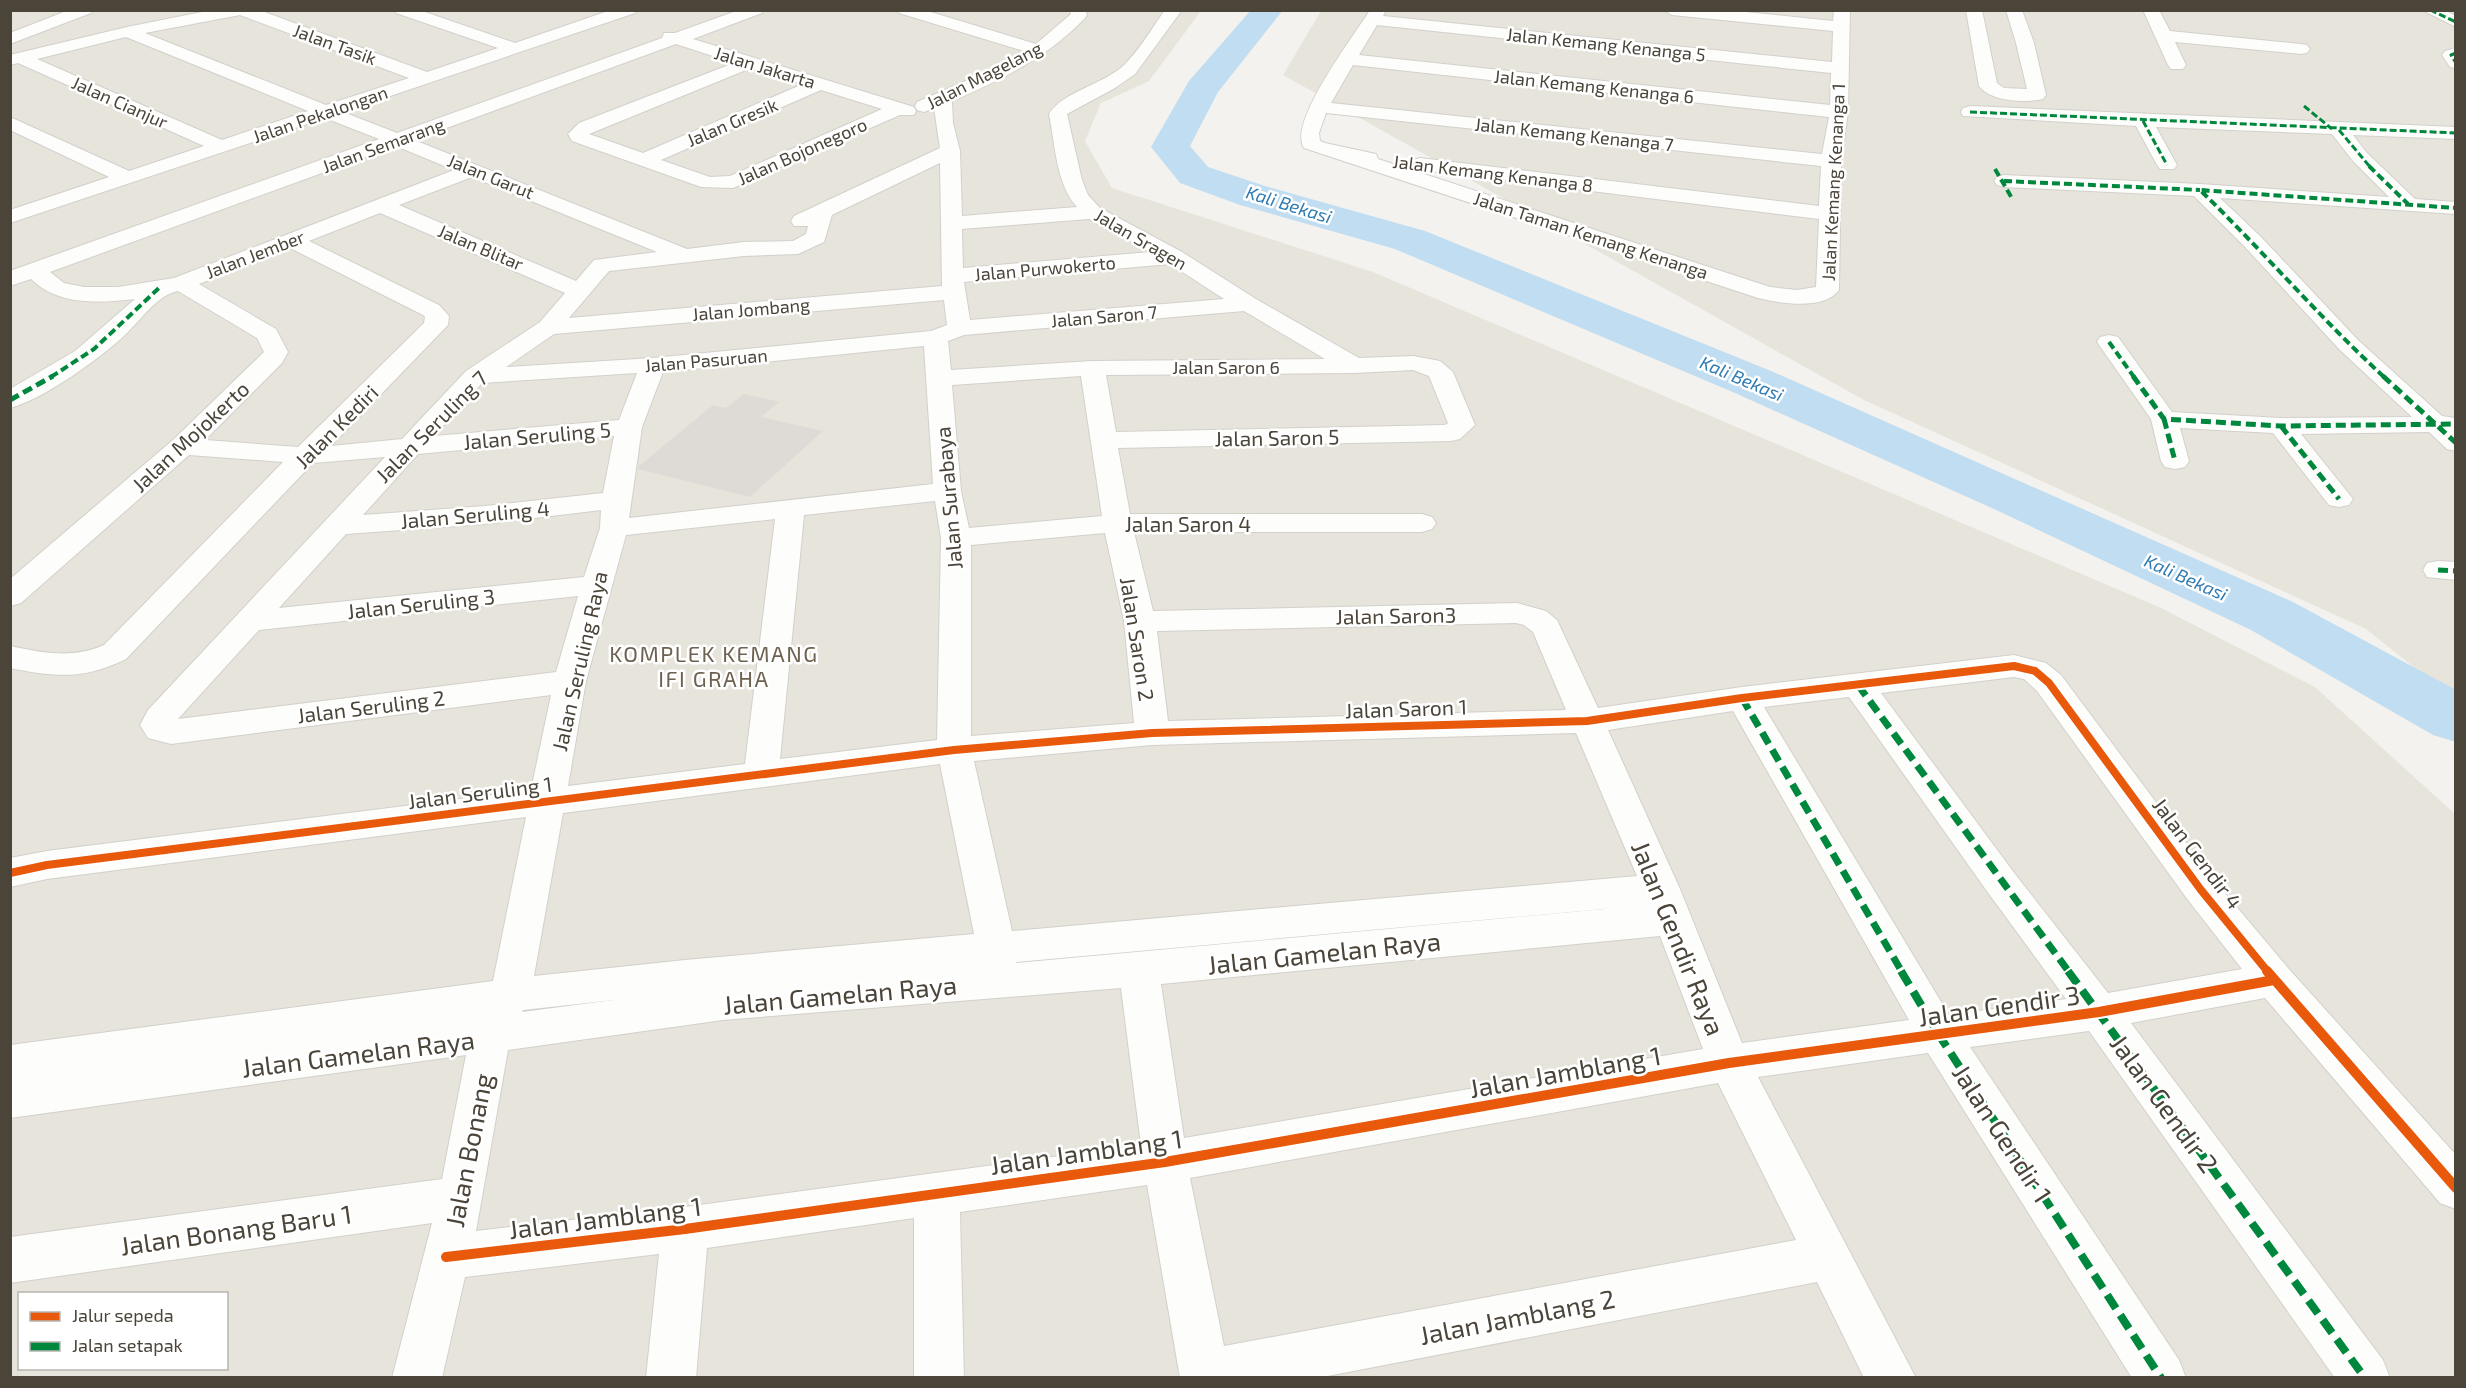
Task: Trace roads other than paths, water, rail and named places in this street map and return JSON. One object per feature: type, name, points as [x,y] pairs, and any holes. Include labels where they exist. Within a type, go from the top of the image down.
[{"type":"street","points":[[10,39],[85,10]]},
{"type":"street","points":[[14,58],[127,32],[241,10]]},
{"type":"street","name":"Jalan Tasik","points":[[241,10],[427,78]]},
{"type":"street","points":[[402,10],[517,49]]},
{"type":"street","points":[[585,10],[609,18]]},
{"type":"street","name":"Jalan Semarang","points":[[10,279],[756,10]]},
{"type":"street","points":[[905,10],[1039,50]]},
{"type":"street","name":"Jalan Magelang","points":[[904,111],[944,111],[1039,50],[1070,27],[1079,15],[1077,10]]},
{"type":"street","name":"Jalan Sragen","points":[[1174,10],[1168,21],[1129,70],[1109,84],[1061,109],[1058,114],[1072,180],[1079,197],[1093,212],[1355,366]]},
{"type":"street","points":[[1672,10],[1842,19]]},
{"type":"street","points":[[1974,10],[1989,86],[2000,93],[2031,96],[2038,92],[2014,10]]},
{"type":"street","points":[[2151,10],[2177,65]]},
{"type":"street","points":[[2430,10],[2456,22]]},
{"type":"street","points":[[32,15],[63,19]]},
{"type":"street","name":"Jalan Kemang Kenanga 8","points":[[1376,15],[1317,107],[1307,139],[1311,144],[1347,155],[1830,214]]},
{"type":"street","name":"Jalan Kemang Kenanga 5","points":[[1376,15],[1838,68]]},
{"type":"street","name":"Jalan Pekalongan","points":[[13,214],[223,147],[609,18],[635,21]]},
{"type":"street","name":"Jalan Kemang Kenanga 1","points":[[1766,293],[1805,297],[1815,296],[1827,290],[1831,161],[1839,112],[1838,68],[1842,19]]},
{"type":"street","name":"Jalan Jakarta","points":[[635,21],[677,40],[904,111]]},
{"type":"street","name":"Jalan Garut","points":[[127,32],[474,169],[686,256]]},
{"type":"street","points":[[2164,36],[2301,49]]},
{"type":"street","points":[[2456,53],[2451,55],[2456,63]]},
{"type":"street","name":"Jalan Cianjur","points":[[14,58],[223,147]]},
{"type":"street","name":"Jalan Kemang Kenanga 6","points":[[1349,59],[1839,112]]},
{"type":"street","name":"Jalan Bojonegoro","points":[[751,62],[586,127],[578,134],[579,137],[708,183],[733,182],[904,111]]},
{"type":"street","name":"Jalan Gresik","points":[[644,160],[819,84]]},
{"type":"street","points":[[2304,106],[2336,129],[2360,157],[2408,204]]},
{"type":"street","name":"Jalan Kemang Kenanga 7","points":[[1317,107],[1831,161]]},
{"type":"street","name":"Jalan Surabaya","points":[[944,111],[950,151],[953,284],[948,333],[938,378],[947,491],[956,538],[954,750],[996,965]]},
{"type":"street","points":[[1970,111],[2143,121],[2456,133]]},
{"type":"street","points":[[2143,121],[2167,165]]},
{"type":"street","points":[[10,123],[128,178]]},
{"type":"street","points":[[540,272],[744,249],[798,247],[809,243],[816,237],[820,222],[950,151]]},
{"type":"street","name":"Jalan Taman Kemang Kenanga","points":[[1347,155],[1766,293]]},
{"type":"street","name":"Jalan Jember","points":[[34,270],[55,288],[71,292],[103,294],[170,286],[474,169]]},
{"type":"street","points":[[1519,211],[1539,177]]},
{"type":"street","points":[[2004,183],[2200,190],[2456,208]]},
{"type":"street","points":[[2200,190],[2253,242],[2349,345],[2445,424],[2456,443]]},
{"type":"street","name":"Jalan Blitar","points":[[380,205],[581,291]]},
{"type":"street","points":[[953,223],[1093,212]]},
{"type":"street","name":"Jalan Kediri","points":[[10,657],[74,667],[97,662],[115,652],[436,325],[437,316],[431,310],[291,240]]},
{"type":"street","name":"Jalan Purwokerto","points":[[953,284],[1174,258]]},
{"type":"street","name":"Jalan Seruling 7","points":[[171,732],[160,730],[157,726],[160,718],[334,526],[475,376],[548,327],[602,265]]},
{"type":"street","name":"Jalan Jombang","points":[[548,327],[953,284]]},
{"type":"street","points":[[10,400],[93,350],[170,286]]},
{"type":"street","name":"Jalan Mojokerto","points":[[10,596],[183,446],[269,363],[276,352],[267,334],[170,286]]},
{"type":"street","name":"Jalan Saron 7","points":[[948,333],[1248,304]]},
{"type":"street","name":"Jalan Pasuruan","points":[[475,376],[653,365],[948,333]]},
{"type":"street","points":[[2109,342],[2164,419],[2175,461]]},
{"type":"street","name":"Jalan Saron 6","points":[[938,378],[1092,368],[1355,366],[1413,363],[1431,366],[1440,372],[1462,425],[1451,433]]},
{"type":"street","name":"Jalan Seruling Raya","points":[[510,996],[570,681],[615,514],[629,427],[653,365]]},
{"type":"street","name":"Jalan Saron 2","points":[[1092,368],[1117,523],[1140,621],[1152,733]]},
{"type":"street","points":[[2164,419],[2281,426],[2445,424]]},
{"type":"street","points":[[2281,426],[2339,499]]},
{"type":"street","name":"Jalan Seruling 5","points":[[183,446],[305,456],[629,427]]},
{"type":"street","name":"Jalan Saron 5","points":[[1104,440],[1451,433]]},
{"type":"street","name":"Jalan Seruling 4","points":[[334,526],[485,515],[790,509],[947,491]]},
{"type":"street","points":[[760,773],[790,509]]},
{"type":"street","name":"Jalan Saron 4","points":[[956,538],[1117,523],[1422,523]]},
{"type":"street","name":"Jalan Seruling 3","points":[[247,621],[596,585]]},
{"type":"street","name":"Jalan Saron3","points":[[1140,621],[1517,613],[1535,618],[1546,627],[1587,721]]},
{"type":"street","name":"Jalan Gendir 4","points":[[1857,685],[2014,666],[2035,671],[2049,683],[2202,890],[2274,980],[2456,1188]]},
{"type":"street","name":"Jalan Seruling 2","points":[[171,732],[570,681]]},
{"type":"street","name":"Jalan Saron 1","points":[[954,750],[1152,733],[1587,721],[1742,698],[1857,685]]},
{"type":"street","name":"Jalan Gendir 2","points":[[1857,685],[2001,884],[2099,1012],[2364,1377]]},
{"type":"street","name":"Jalan Gendir 1","points":[[1742,698],[1939,1035],[2161,1377]]},
{"type":"street","name":"Jalan Gendir Raya","points":[[1587,721],[1667,904],[1729,1063],[1892,1377]]},
{"type":"street","name":"Jalan Seruling 1","points":[[10,873],[46,865],[954,750]]},
{"type":"street","name":"Jalan Gamelan Raya","points":[[10,1063],[510,996],[685,976],[1112,961],[1667,904]]},
{"type":"street","points":[[1112,961],[1165,1162],[1205,1376]]},
{"type":"street","name":"Jalan Gamelan Raya","points":[[10,1099],[490,1036],[996,965]]},
{"type":"street","name":"Jalan Gendir 3","points":[[1729,1063],[2099,1012],[2274,980]]},
{"type":"street","name":"Jalan Bonang","points":[[417,1377],[460,1198],[490,1036],[510,996]]},
{"type":"street","name":"Jalan Jamblang 1","points":[[446,1257],[685,1229],[1165,1162],[1729,1063]]},
{"type":"street","points":[[937,1195],[939,1377]]},
{"type":"street","name":"Jalan Bonang Baru 1","points":[[10,1260],[460,1198]]},
{"type":"street","points":[[671,1377],[685,1229]]},
{"type":"street","name":"Jalan Jamblang 2","points":[[1205,1376],[1828,1257]]},
{"type":"waterway","name":"Kali Bekasi","points":[[1268,10],[1202,89],[1170,147],[1194,175],[1254,196],[1410,240],[1753,382],[2013,497],[2272,616],[2456,719]]},
{"type":"district","name":"KOMPLEK KEMANG IFI GRAHA","points":[[714,666]]}]
